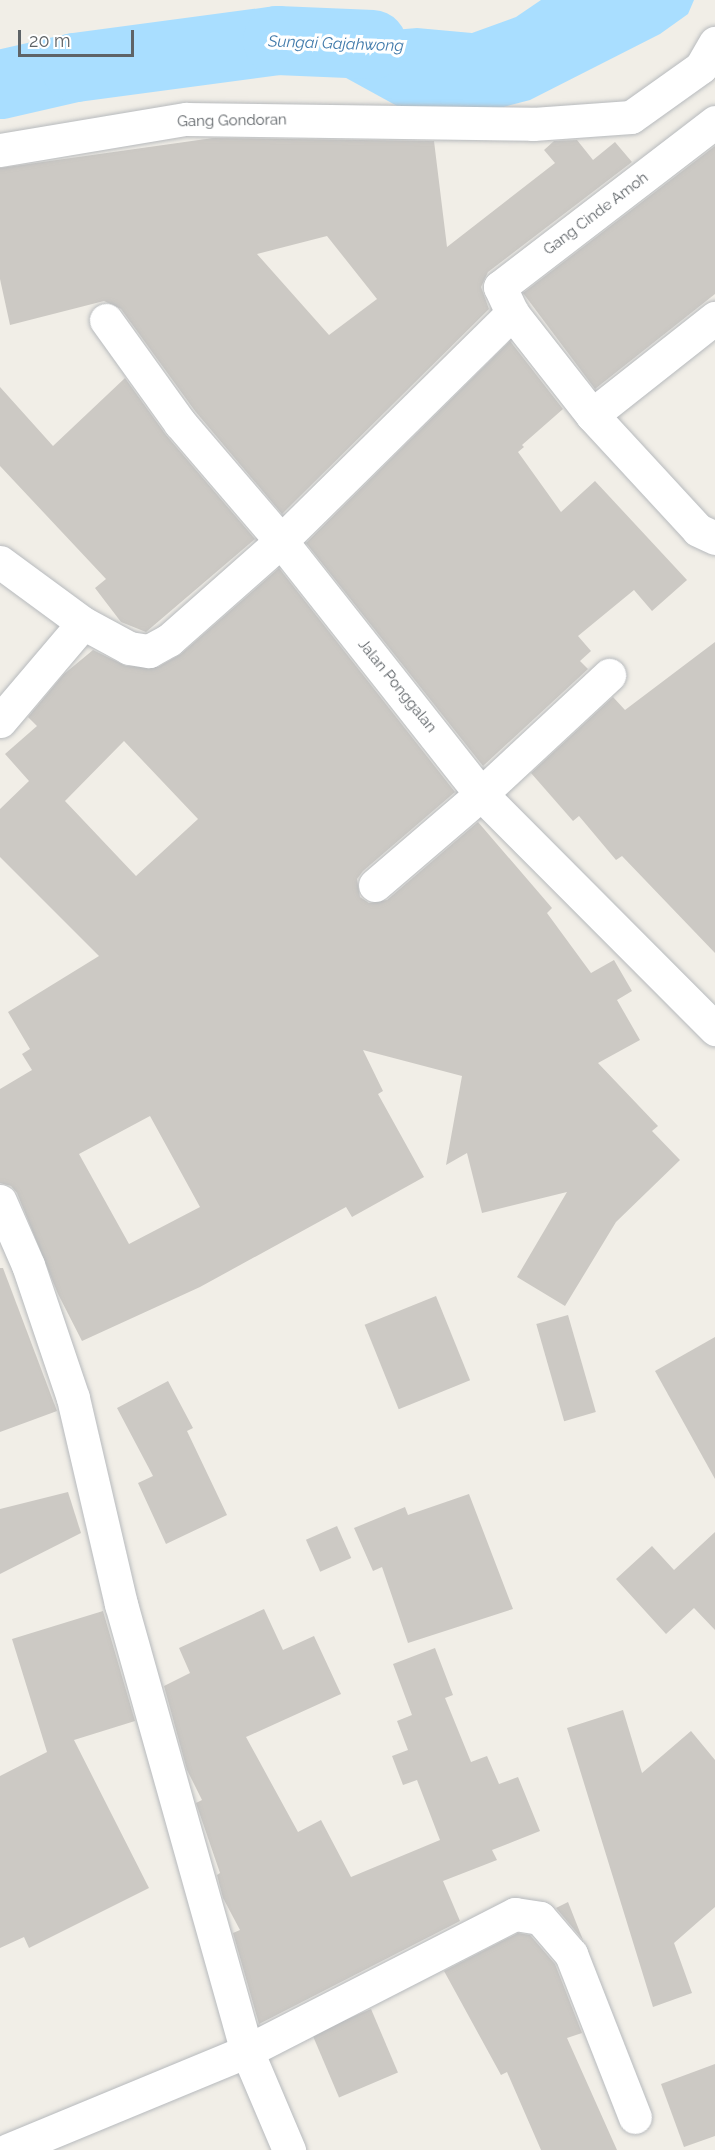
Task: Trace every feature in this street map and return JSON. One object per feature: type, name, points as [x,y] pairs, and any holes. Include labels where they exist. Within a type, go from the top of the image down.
[{"type":"street","name":"Gang Gondoran","points":[[0,150],[186,120],[533,124],[631,117],[701,67],[715,42]]},
{"type":"street","name":"Gang Cinde Amoh","points":[[512,313],[500,287],[715,122]]},
{"type":"street","points":[[0,562],[83,623],[129,648],[149,651],[169,640],[281,542],[512,313],[592,415],[698,530],[715,538]]},
{"type":"street","points":[[592,415],[715,318]]},
{"type":"street","name":"Jalan Ponggalan","points":[[106,320],[180,423],[281,542],[481,794],[715,1029]]},
{"type":"street","points":[[0,721],[83,623]]},
{"type":"street","points":[[375,885],[481,794],[609,675]]},
{"type":"street","points":[[0,1201],[28,1265],[73,1398],[121,1604],[247,2051],[289,2150]]},
{"type":"street","points":[[8,2150],[247,2051],[503,1918],[530,1914],[551,1928],[571,1954],[635,2117]]},
{"type":"water","points":[[541,0],[694,0],[688,14],[660,34],[530,100],[462,118],[408,112],[277,40],[417,28],[472,33],[516,17]]},
{"type":"building","points":[[213,138],[434,141],[447,247],[555,163],[544,150],[554,141],[577,140],[593,160],[615,142],[632,162],[488,272],[481,287],[489,309],[282,514],[195,411],[121,309],[104,301],[10,325],[0,279],[0,168]],"holes":[[[327,236],[377,299],[329,335],[257,254]]]},
{"type":"building","points":[[715,146],[715,294],[595,389],[523,293]]},
{"type":"building","points":[[510,341],[563,409],[522,445],[524,447],[518,452],[561,512],[595,481],[687,580],[652,611],[634,590],[578,636],[591,651],[580,661],[588,669],[483,766],[306,543]]},
{"type":"building","points":[[125,378],[166,435],[255,539],[146,632],[121,622],[95,588],[106,579],[0,466],[0,387],[53,446]]},
{"type":"building","points":[[279,568],[455,792],[363,871],[357,879],[360,897],[369,903],[387,900],[478,822],[552,908],[547,913],[591,973],[614,960],[632,991],[617,1000],[640,1040],[598,1063],[658,1126],[652,1131],[680,1160],[616,1222],[565,1306],[517,1277],[567,1192],[482,1213],[467,1153],[446,1165],[462,1076],[363,1050],[383,1091],[378,1094],[424,1177],[352,1217],[346,1207],[200,1287],[82,1341],[58,1294],[17,1193],[11,1186],[0,1183],[0,1089],[32,1070],[22,1054],[30,1049],[8,1012],[99,956],[0,857],[0,809],[29,781],[5,754],[37,726],[28,717],[64,674],[93,650],[126,666],[158,667],[181,654]],"holes":[[[124,741],[198,819],[136,876],[65,801]],[[150,1116],[200,1207],[129,1244],[79,1154]]]},
{"type":"building","points":[[715,642],[715,953],[622,856],[616,860],[579,816],[573,821],[531,773],[613,697],[625,710]]},
{"type":"building","points":[[0,1268],[3,1268],[57,1411],[0,1432]]},
{"type":"building","points":[[436,1296],[470,1380],[399,1409],[365,1325]]},
{"type":"building","points":[[568,1315],[596,1412],[564,1421],[536,1324]]},
{"type":"building","points":[[715,1337],[715,1479],[655,1371]]},
{"type":"building","points":[[168,1381],[193,1428],[187,1431],[227,1515],[166,1544],[138,1483],[153,1476],[117,1408]]},
{"type":"building","points":[[68,1492],[81,1533],[0,1574],[0,1509]]},
{"type":"building","points":[[469,1494],[513,1609],[408,1643],[382,1567],[373,1571],[354,1528],[405,1507],[408,1515]]},
{"type":"building","points":[[337,1526],[351,1558],[320,1572],[306,1540]]},
{"type":"building","points":[[715,1532],[715,1630],[694,1608],[666,1634],[616,1579],[652,1546],[674,1570]]},
{"type":"building","points":[[264,1609],[283,1650],[314,1636],[341,1694],[246,1737],[298,1832],[321,1820],[351,1877],[440,1840],[417,1780],[403,1785],[392,1756],[408,1750],[397,1721],[412,1715],[393,1664],[435,1648],[453,1695],[445,1698],[471,1762],[487,1756],[499,1784],[518,1777],[540,1831],[492,1850],[497,1860],[443,1881],[460,1921],[259,2024],[233,1933],[240,1930],[223,1898],[217,1875],[220,1873],[196,1803],[202,1800],[187,1770],[164,1686],[190,1673],[179,1648]]},
{"type":"building","points":[[103,1611],[135,1721],[74,1740],[149,1888],[29,1948],[24,1937],[0,1948],[0,1776],[47,1752],[12,1639]]},
{"type":"building","points":[[623,1710],[642,1773],[691,1731],[715,1760],[715,1907],[674,1943],[692,1993],[653,2007],[567,1728]]},
{"type":"building","points":[[568,1902],[583,1940],[556,1908]]},
{"type":"building","points":[[518,1933],[530,1935],[555,1964],[582,2033],[567,2038],[617,2150],[541,2150],[507,2072],[501,2075],[444,1971]]},
{"type":"building","points":[[371,2009],[398,2073],[339,2098],[312,2034]]},
{"type":"building","points":[[715,2064],[715,2136],[684,2147],[661,2084]]},
{"type":"waterway","name":"Sungai Gajahwong","points":[[0,84],[75,67],[277,40],[372,44]]}]
